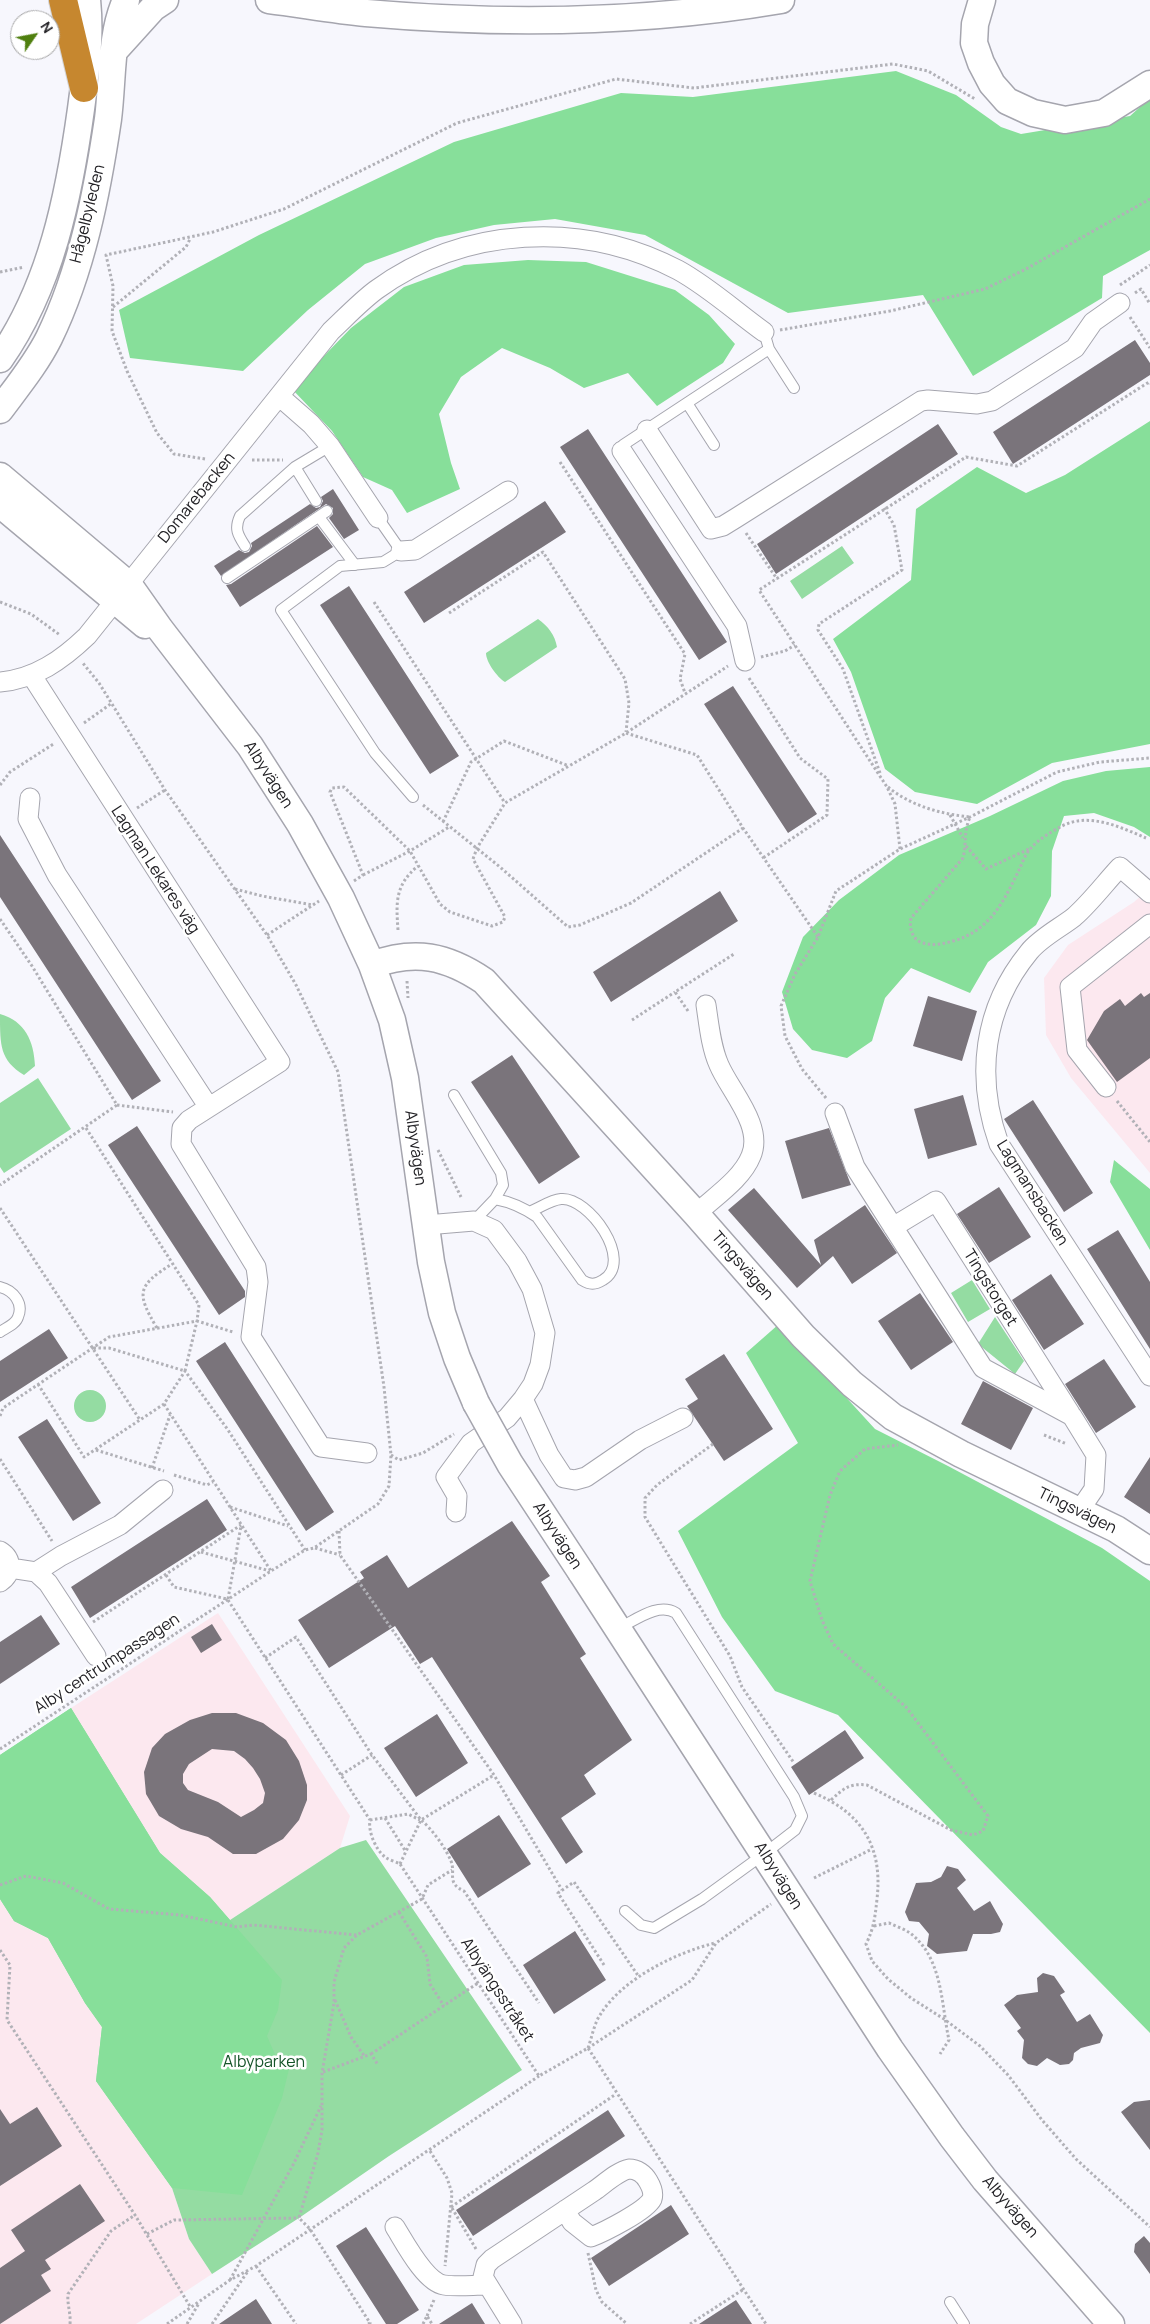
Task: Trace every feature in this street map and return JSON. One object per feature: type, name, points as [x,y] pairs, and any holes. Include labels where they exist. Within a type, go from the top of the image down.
[{"type":"highway","points":[[63,0],[84,88]]},
{"type":"street","name":"Hågelbyleden","points":[[0,359],[23,322],[51,252],[66,198],[84,88],[90,32],[87,0]]},
{"type":"street","name":"Hågelbyleden","points":[[0,410],[27,374],[48,339],[63,305],[99,180],[117,29],[126,0]]},
{"type":"street","points":[[115,50],[153,8],[165,0]]},
{"type":"street","points":[[269,0],[365,13],[471,20],[569,20],[733,8],[781,0]]},
{"type":"street","points":[[982,0],[975,24],[974,43],[992,84],[1007,101],[1033,113],[1065,120],[1104,114],[1150,84]]},
{"type":"street","name":"Domarebacken","points":[[123,593],[331,331],[376,290],[418,265],[454,250],[492,241],[547,237],[577,238],[615,246],[678,270],[702,285],[767,341]]},
{"type":"street","points":[[646,430],[712,529],[723,526],[921,401],[977,404],[992,401],[1075,348],[1093,322],[1120,303]]},
{"type":"street","points":[[279,396],[311,424],[330,446],[378,518]]},
{"type":"street","points":[[622,451],[737,626],[745,661]]},
{"type":"street","name":"Albyvägen","points":[[0,476],[160,629],[250,746],[300,824],[341,898],[372,965],[392,1020],[405,1078],[426,1226],[442,1313],[457,1358],[476,1403],[510,1464],[890,2049],[984,2180],[1111,2324]]},
{"type":"street","points":[[401,551],[416,550],[508,491]]},
{"type":"street","name":"Albyvägen","points":[[0,504],[123,593]]},
{"type":"street","points":[[0,682],[18,681],[32,676],[75,648],[123,593]]},
{"type":"street","name":"Lagman Lekares väg","points":[[32,676],[121,818],[280,1062],[208,1106]]},
{"type":"street","points":[[30,798],[28,819],[57,875],[208,1106],[189,1120],[182,1128],[181,1144],[256,1267],[258,1282],[251,1338],[321,1447],[367,1453]]},
{"type":"street","name":"Lagmansbacken","points":[[1150,893],[1120,867],[1075,915],[1030,950],[1007,984],[990,1030],[984,1069],[990,1119],[999,1144],[1150,1376]]},
{"type":"street","points":[[1106,1087],[1077,1050],[1070,987],[1150,924]]},
{"type":"street","name":"Tingsvägen","points":[[372,965],[391,958],[440,958],[465,968],[484,981],[816,1349],[852,1384],[893,1417],[961,1454],[1116,1529],[1150,1552]]},
{"type":"street","points":[[696,1214],[742,1171],[752,1155],[753,1141],[749,1119],[719,1064],[706,1006]]},
{"type":"street","points":[[835,1113],[855,1167],[983,1368],[1072,1416]]},
{"type":"street","name":"Tingstorget","points":[[893,1227],[936,1201],[1096,1455],[1094,1488],[1080,1511]]},
{"type":"street","points":[[426,1226],[474,1221],[494,1230],[517,1261],[532,1289],[539,1306],[544,1334],[540,1365],[533,1384],[523,1399],[508,1418],[471,1443],[446,1477],[457,1496],[456,1512]]},
{"type":"street","points":[[523,1399],[549,1455],[564,1478],[575,1480],[586,1478],[640,1440],[683,1418]]},
{"type":"street","points":[[0,1551],[7,1558],[5,1575],[36,1572],[61,1556],[120,1525],[163,1490]]},
{"type":"street","points":[[36,1572],[48,1583],[96,1656]]},
{"type":"street","points":[[512,2324],[483,2277],[486,2265],[565,2210]]},
{"type":"street","points":[[395,2227],[422,2269],[436,2282],[444,2285],[490,2289]]},
{"type":"lane","points":[[622,451],[623,445],[687,403],[767,341],[794,388]]},
{"type":"lane","points":[[687,403],[714,445]]},
{"type":"lane","points":[[245,546],[236,531],[236,525],[240,516],[295,467],[330,446]]},
{"type":"lane","points":[[295,467],[316,501]]},
{"type":"lane","points":[[227,578],[323,514],[355,565]]},
{"type":"lane","points":[[378,518],[401,551],[383,562],[340,566],[281,610],[375,753],[413,797]]},
{"type":"lane","points":[[454,1095],[501,1173],[504,1185],[495,1199],[474,1221]]},
{"type":"lane","points":[[495,1199],[521,1206],[537,1217],[582,1280],[590,1284],[598,1283],[612,1272],[615,1262],[611,1243],[591,1214],[579,1204],[563,1198],[530,1212]]},
{"type":"lane","points":[[0,1287],[10,1290],[16,1297],[19,1307],[18,1317],[14,1324],[0,1332]]},
{"type":"lane","points":[[618,1628],[658,1609],[668,1608],[676,1613],[794,1797],[802,1816],[795,1830],[764,1854],[702,1899],[654,1928],[641,1926],[625,1910]]},
{"type":"lane","points":[[950,2302],[964,2324]]},
{"type":"path","points":[[306,460],[202,459],[174,454],[157,433],[127,371],[112,331],[113,286],[106,255],[190,238],[284,208],[457,123],[616,79],[694,88],[893,64],[928,71],[980,103]]},
{"type":"path","points":[[767,341],[984,289],[1026,269],[1150,199]]},
{"type":"path","points":[[113,307],[186,247],[190,238]]},
{"type":"path","points":[[0,272],[27,267]]},
{"type":"path","points":[[900,849],[895,804],[887,787],[759,590],[966,457],[1017,466],[1149,382],[1150,384]]},
{"type":"path","points":[[560,462],[685,654],[680,679],[685,693]]},
{"type":"path","points":[[882,778],[843,669],[818,630],[819,624],[902,570],[894,524],[884,508]]},
{"type":"path","points":[[736,518],[777,579]]},
{"type":"path","points":[[449,614],[543,552],[625,679],[629,703],[626,733]]},
{"type":"path","points":[[0,602],[31,614],[61,636]]},
{"type":"path","points":[[374,602],[505,803]]},
{"type":"path","points":[[363,875],[330,792],[335,787],[344,787],[410,851],[440,904],[450,912],[492,926],[502,922],[505,917],[473,859],[477,848],[505,803],[626,733],[723,667],[785,651],[795,645]]},
{"type":"path","points":[[745,661],[750,680],[800,758],[828,779],[827,815],[763,858]]},
{"type":"path","points":[[81,662],[99,683],[166,790],[267,936],[296,985],[338,1072],[384,1388],[391,1455],[389,1486],[378,1504],[314,1548]]},
{"type":"path","points":[[83,724],[112,703]]},
{"type":"path","points":[[626,733],[697,755],[743,828],[818,937]]},
{"type":"path","points":[[443,822],[472,762],[504,741],[570,766]]},
{"type":"path","points":[[0,785],[10,772],[58,742]]},
{"type":"path","points":[[835,1113],[823,1093],[802,1069],[785,1036],[781,1006],[795,974],[818,937],[836,891],[900,849],[970,817],[1057,772],[1100,762],[1150,758]]},
{"type":"path","points":[[887,787],[903,799],[949,815],[970,817]]},
{"type":"path","points":[[121,818],[166,790]]},
{"type":"path","points":[[413,797],[477,848],[568,927],[580,925],[631,904],[743,828]]},
{"type":"path","points":[[949,815],[964,839],[966,846],[986,870],[1030,849]]},
{"type":"path","points":[[964,839],[964,831],[970,817]]},
{"type":"path","points":[[966,846],[963,858],[911,918],[912,933],[918,941],[925,944],[944,943],[964,938],[984,927],[998,912],[1030,849],[1041,838],[1064,825],[1088,821],[1105,822],[1146,838]]},
{"type":"path","points":[[348,884],[410,851],[449,827]]},
{"type":"path","points":[[398,930],[398,896],[405,877],[418,866]]},
{"type":"path","points":[[234,888],[262,896],[313,905]]},
{"type":"path","points":[[267,936],[322,899]]},
{"type":"path","points":[[0,919],[32,966],[117,1105]]},
{"type":"path","points":[[632,1020],[734,954]]},
{"type":"path","points":[[676,992],[689,1013],[706,1006]]},
{"type":"path","points":[[1106,1087],[1150,1142]]},
{"type":"path","points":[[0,1185],[117,1105],[172,1111],[189,1120]]},
{"type":"path","points":[[38,1384],[84,1457],[164,1404],[185,1371],[197,1321],[199,1305],[86,1128]]},
{"type":"path","points":[[0,1208],[140,1420]]},
{"type":"path","points":[[157,1328],[143,1306],[143,1292],[147,1283],[156,1274],[172,1264]]},
{"type":"path","points":[[0,1416],[3,1408],[109,1337],[197,1321],[251,1338]]},
{"type":"path","points":[[93,1348],[109,1348],[185,1371],[228,1430],[305,1550]]},
{"type":"path","points":[[164,1404],[271,1571]]},
{"type":"path","points":[[152,1468],[170,1415]]},
{"type":"path","points":[[713,1444],[657,1485],[646,1498],[645,1517],[730,1656],[742,1687],[794,1763]]},
{"type":"path","points":[[831,1800],[842,1790],[854,1784],[867,1785],[952,1830],[973,1835],[983,1831],[988,1816],[906,1707],[833,1644],[822,1620],[810,1581],[830,1495],[840,1470],[865,1449],[902,1444]]},
{"type":"path","points":[[95,1449],[207,1485],[213,1482]]},
{"type":"path","points":[[0,1460],[61,1556]]},
{"type":"path","points":[[230,1507],[289,1526]]},
{"type":"path","points":[[80,1630],[241,1526]]},
{"type":"path","points":[[166,1575],[174,1588],[228,1600],[241,1526]]},
{"type":"path","points":[[339,1531],[340,1555],[494,1775],[562,1890]]},
{"type":"path","points":[[314,1548],[340,1555]]},
{"type":"path","name":"Alby centrumpassagen","points":[[0,1749],[271,1571],[305,1550],[314,1548]]},
{"type":"path","points":[[201,1552],[271,1571]]},
{"type":"path","name":"Albyängsstråket","points":[[228,1600],[370,1820],[368,1829],[380,1851],[385,1857],[400,1864],[539,2076]]},
{"type":"path","points":[[265,1658],[296,1637],[372,1755],[421,1820]]},
{"type":"path","points":[[341,1775],[372,1755]]},
{"type":"path","points":[[400,1864],[421,1820],[494,1775]]},
{"type":"path","points":[[814,1792],[831,1800],[852,1815],[865,1830],[872,1848],[878,1866],[879,1884],[874,1926],[866,1944],[872,1961],[888,1979],[911,1998],[944,2019],[980,2046],[1008,2075],[1042,2120],[1076,2159],[1150,2227]]},
{"type":"path","points":[[370,1820],[408,1814],[429,1826],[452,1862],[452,1879],[457,1888],[464,1891],[539,2003]]},
{"type":"path","points":[[385,1818],[406,1852]]},
{"type":"path","points":[[814,1878],[872,1848]]},
{"type":"path","points":[[299,2218],[318,2153],[322,2130],[322,2072],[334,1998],[334,1982],[344,1948],[358,1936],[422,1899],[428,1884],[452,1870]]},
{"type":"path","points":[[0,1885],[26,1876],[63,1883],[109,1909],[180,1914],[237,1927],[253,1925],[358,1936]]},
{"type":"path","points":[[604,1965],[558,1893],[574,1882],[639,1977]]},
{"type":"path","points":[[167,2324],[230,2280],[256,2266],[430,2151],[539,2076],[588,2048],[692,1980],[716,1943],[771,1904]]},
{"type":"path","points":[[399,1912],[427,1957],[430,1984],[444,2006]]},
{"type":"path","points":[[874,1926],[889,1923],[910,1933],[926,1953],[938,1975],[949,2040],[940,2054]]},
{"type":"path","points":[[588,2048],[600,2016],[621,1989],[691,1949],[716,1943]]},
{"type":"path","points":[[0,1950],[10,1965],[7,2020],[135,2215],[191,2308]]},
{"type":"path","points":[[322,2072],[371,2054],[478,1983]]},
{"type":"path","points":[[334,1998],[351,2037],[365,2057]]},
{"type":"path","points":[[588,2048],[766,2324]]},
{"type":"path","points":[[371,2054],[378,2064]]},
{"type":"path","points":[[451,2207],[616,2094]]},
{"type":"path","points":[[230,2280],[322,2106]]},
{"type":"path","points":[[430,2151],[447,2178],[452,2194],[445,2267]]},
{"type":"path","points":[[451,2207],[486,2265]]},
{"type":"path","points":[[70,2324],[67,2305],[68,2294],[112,2231],[135,2215]]},
{"type":"path","points":[[147,2234],[174,2220],[299,2218],[310,2229],[370,2323],[368,2324]]},
{"type":"path","points":[[588,2251],[596,2290],[602,2302],[627,2324]]},
{"type":"path","points":[[256,2266],[296,2324]]},
{"type":"path","points":[[212,2324],[248,2270]]},
{"type":"path","points":[[690,2324],[744,2289]]},
{"type":"path","points":[[423,2324],[434,2300]]},
{"type":"path","points":[[187,2324],[200,2302]]},
{"type":"path","points":[[427,2316],[432,2324]]},
{"type":"shaded area","points":[[1150,888],[1150,1173],[1071,1078],[1046,1035],[1044,978],[1068,945],[1134,902]]},
{"type":"shaded area","points":[[218,1613],[350,1816],[340,1848],[230,1920],[210,1897],[160,1853],[71,1708]]},
{"type":"shaded area","points":[[0,1899],[14,1921],[48,1938],[85,2003],[102,2027],[96,2081],[172,2188],[189,2239],[212,2274],[136,2324],[0,2324]]},
{"type":"green space","points":[[896,71],[956,95],[1001,127],[1021,134],[1130,116],[1150,98],[1150,250],[1103,276],[1102,298],[973,376],[923,295],[788,313],[645,235],[555,219],[494,225],[436,238],[365,264],[308,310],[243,371],[130,358],[119,310],[259,235],[454,142],[621,93],[693,97]]},
{"type":"green space","points":[[528,260],[586,262],[675,290],[709,315],[735,344],[723,363],[657,406],[628,373],[584,388],[550,368],[502,348],[461,377],[439,414],[451,463],[460,489],[407,513],[392,490],[363,477],[332,431],[292,389],[351,328],[404,287],[464,265]]},
{"type":"green space","points":[[1150,421],[1150,744],[1052,763],[977,804],[915,792],[885,769],[851,672],[833,639],[911,580],[916,509],[977,467],[1026,493],[1065,475]]},
{"type":"green space","points":[[842,546],[854,563],[802,599],[790,581]]},
{"type":"green space","points":[[538,619],[550,631],[557,647],[505,682],[493,669],[486,657],[486,653]]},
{"type":"green space","points":[[1150,767],[1150,837],[1134,827],[1094,813],[1064,816],[1052,851],[1051,896],[1036,925],[988,962],[970,993],[911,968],[885,998],[872,1041],[847,1058],[812,1050],[793,1029],[782,992],[803,937],[839,900],[899,855],[990,816],[1063,781],[1106,771]]},
{"type":"green space","points":[[0,1014],[9,1017],[22,1027],[30,1040],[35,1066],[24,1075],[10,1064],[3,1051],[0,1035]]},
{"type":"green space","points":[[38,1078],[71,1129],[4,1173],[0,1167],[0,1103]]},
{"type":"green space","points":[[1114,1160],[1150,1189],[1150,1250],[1110,1182]]},
{"type":"green space","points":[[972,1280],[990,1309],[968,1322],[951,1293]]},
{"type":"green space","points":[[995,1317],[1024,1361],[1015,1374],[978,1344]]},
{"type":"green space","points":[[779,1324],[875,1429],[1102,1548],[1150,1581],[1150,2033],[838,1715],[775,1691],[722,1617],[678,1531],[798,1443],[746,1353]]},
{"type":"green space","points":[[90,1390],[96,1391],[101,1395],[105,1400],[105,1412],[101,1417],[96,1421],[90,1422],[84,1421],[79,1417],[75,1412],[74,1406],[75,1400],[79,1395],[84,1391]]},
{"type":"green space","name":"Albyparken","points":[[71,1708],[160,1853],[210,1897],[230,1920],[340,1848],[366,1840],[522,2070],[212,2274],[189,2239],[172,2188],[96,2081],[102,2027],[85,2003],[48,1938],[14,1921],[0,1899],[0,1755]]},
{"type":"green space","points":[[71,1708],[160,1853],[210,1897],[282,1980],[278,2010],[267,2036],[277,2059],[291,2061],[282,2098],[242,2195],[172,2188],[96,2081],[102,2027],[85,2003],[48,1938],[14,1921],[0,1899],[0,1755]]},
{"type":"building","points":[[1135,340],[1150,363],[1150,375],[1013,464],[993,432]]},
{"type":"building","points":[[938,424],[958,454],[776,574],[757,544]]},
{"type":"building","points":[[588,429],[727,642],[699,660],[560,447]]},
{"type":"building","points":[[333,489],[359,530],[344,539],[329,518],[333,514],[333,508],[326,504],[221,576],[214,566],[239,550],[245,553],[249,552],[252,546],[251,543],[310,504],[316,508],[320,507],[323,501],[321,497]]},
{"type":"building","points":[[545,501],[566,532],[424,623],[404,592]]},
{"type":"building","points":[[317,526],[333,547],[240,607],[226,585],[231,584]]},
{"type":"building","points":[[349,586],[459,756],[430,774],[320,605]]},
{"type":"building","points":[[733,686],[817,814],[788,833],[704,704]]},
{"type":"building","points":[[0,835],[161,1081],[132,1100],[0,897]]},
{"type":"building","points":[[720,891],[738,921],[611,1002],[593,972]]},
{"type":"building","points":[[1141,993],[1144,997],[1150,993],[1150,1058],[1117,1082],[1087,1040],[1104,1011],[1120,999],[1125,1006]]},
{"type":"building","points":[[928,996],[977,1011],[962,1061],[913,1046]]},
{"type":"building","points":[[512,1055],[580,1157],[539,1184],[471,1082]]},
{"type":"building","points":[[963,1095],[977,1145],[928,1159],[914,1109]]},
{"type":"building","points":[[1033,1100],[1093,1193],[1064,1212],[1004,1119]]},
{"type":"building","points":[[137,1126],[245,1291],[245,1297],[219,1315],[108,1145]]},
{"type":"building","points":[[829,1128],[851,1185],[802,1199],[785,1141]]},
{"type":"building","points":[[999,1187],[1031,1237],[989,1263],[957,1214]]},
{"type":"building","points":[[754,1188],[821,1265],[814,1240],[865,1205],[897,1253],[852,1284],[833,1256],[797,1288],[728,1210]]},
{"type":"building","points":[[1118,1230],[1150,1282],[1150,1349],[1087,1249]]},
{"type":"building","points":[[1051,1274],[1084,1324],[1044,1350],[1012,1300]]},
{"type":"building","points":[[920,1293],[953,1342],[911,1370],[878,1321]]},
{"type":"building","points":[[49,1329],[68,1358],[0,1402],[0,1361]]},
{"type":"building","points":[[225,1342],[334,1512],[306,1531],[196,1361]]},
{"type":"building","points":[[724,1354],[773,1429],[724,1461],[687,1406],[698,1399],[685,1379]]},
{"type":"building","points":[[1104,1359],[1136,1407],[1096,1433],[1065,1384]]},
{"type":"building","points":[[983,1381],[1033,1408],[1011,1450],[961,1424]]},
{"type":"building","points":[[47,1419],[101,1503],[73,1521],[18,1437]]},
{"type":"building","points":[[1150,1457],[1150,1514],[1124,1497]]},
{"type":"building","points":[[207,1499],[227,1530],[90,1618],[71,1587]]},
{"type":"building","points":[[512,1521],[550,1576],[541,1582],[586,1654],[580,1658],[632,1740],[584,1775],[596,1794],[561,1818],[583,1852],[566,1864],[432,1657],[420,1664],[395,1626],[329,1668],[298,1620],[364,1578],[360,1572],[387,1555],[408,1588]]},
{"type":"building","points":[[41,1615],[60,1644],[0,1684],[0,1642]]},
{"type":"building","points":[[212,1624],[222,1640],[201,1653],[191,1637]]},
{"type":"building","points":[[212,1713],[236,1713],[263,1723],[286,1740],[299,1761],[307,1785],[307,1800],[299,1820],[283,1839],[256,1854],[233,1854],[208,1837],[181,1829],[159,1816],[146,1794],[144,1772],[152,1748],[165,1734],[190,1720]],"holes":[[[212,1749],[234,1751],[253,1768],[260,1779],[265,1793],[263,1803],[241,1817],[218,1802],[188,1790],[183,1783],[183,1774],[189,1764]]]},
{"type":"building","points":[[437,1714],[468,1763],[416,1797],[384,1748]]},
{"type":"building","points":[[845,1730],[864,1758],[809,1795],[791,1767]]},
{"type":"building","points":[[499,1815],[531,1864],[478,1898],[447,1849]]},
{"type":"building","points":[[947,1866],[958,1869],[966,1880],[957,1888],[974,1911],[990,1901],[1003,1924],[1000,1932],[973,1934],[967,1951],[937,1954],[927,1946],[929,1934],[919,1922],[909,1921],[905,1912],[916,1883],[931,1882],[941,1877]]},
{"type":"building","points":[[575,1931],[606,1980],[554,2014],[523,1965]]},
{"type":"building","points":[[1043,1973],[1054,1976],[1065,1992],[1060,1995],[1077,2022],[1090,2014],[1103,2035],[1100,2043],[1081,2048],[1074,2053],[1073,2060],[1069,2064],[1060,2065],[1047,2058],[1037,2066],[1028,2064],[1022,2058],[1024,2040],[1017,2031],[1021,2028],[1004,2005],[1017,1995],[1038,1992],[1037,1978]]},
{"type":"building","points":[[1150,2100],[1150,2150],[1121,2112],[1134,2102]]},
{"type":"building","points":[[37,2107],[62,2146],[0,2186],[0,2109],[10,2124]]},
{"type":"building","points":[[608,2110],[625,2136],[473,2236],[456,2210]]},
{"type":"building","points":[[80,2184],[105,2221],[45,2260],[51,2269],[41,2275],[51,2291],[0,2324],[0,2268],[25,2251],[11,2230]]},
{"type":"building","points":[[671,2205],[689,2234],[609,2286],[591,2258]]},
{"type":"building","points":[[366,2227],[419,2310],[397,2324],[386,2324],[336,2246]]},
{"type":"building","points":[[1144,2236],[1150,2243],[1150,2274],[1134,2252],[1135,2244]]},
{"type":"building","points":[[256,2299],[272,2324],[219,2324]]},
{"type":"building","points":[[736,2300],[752,2324],[699,2324]]},
{"type":"building","points":[[472,2303],[485,2324],[439,2324]]}]
